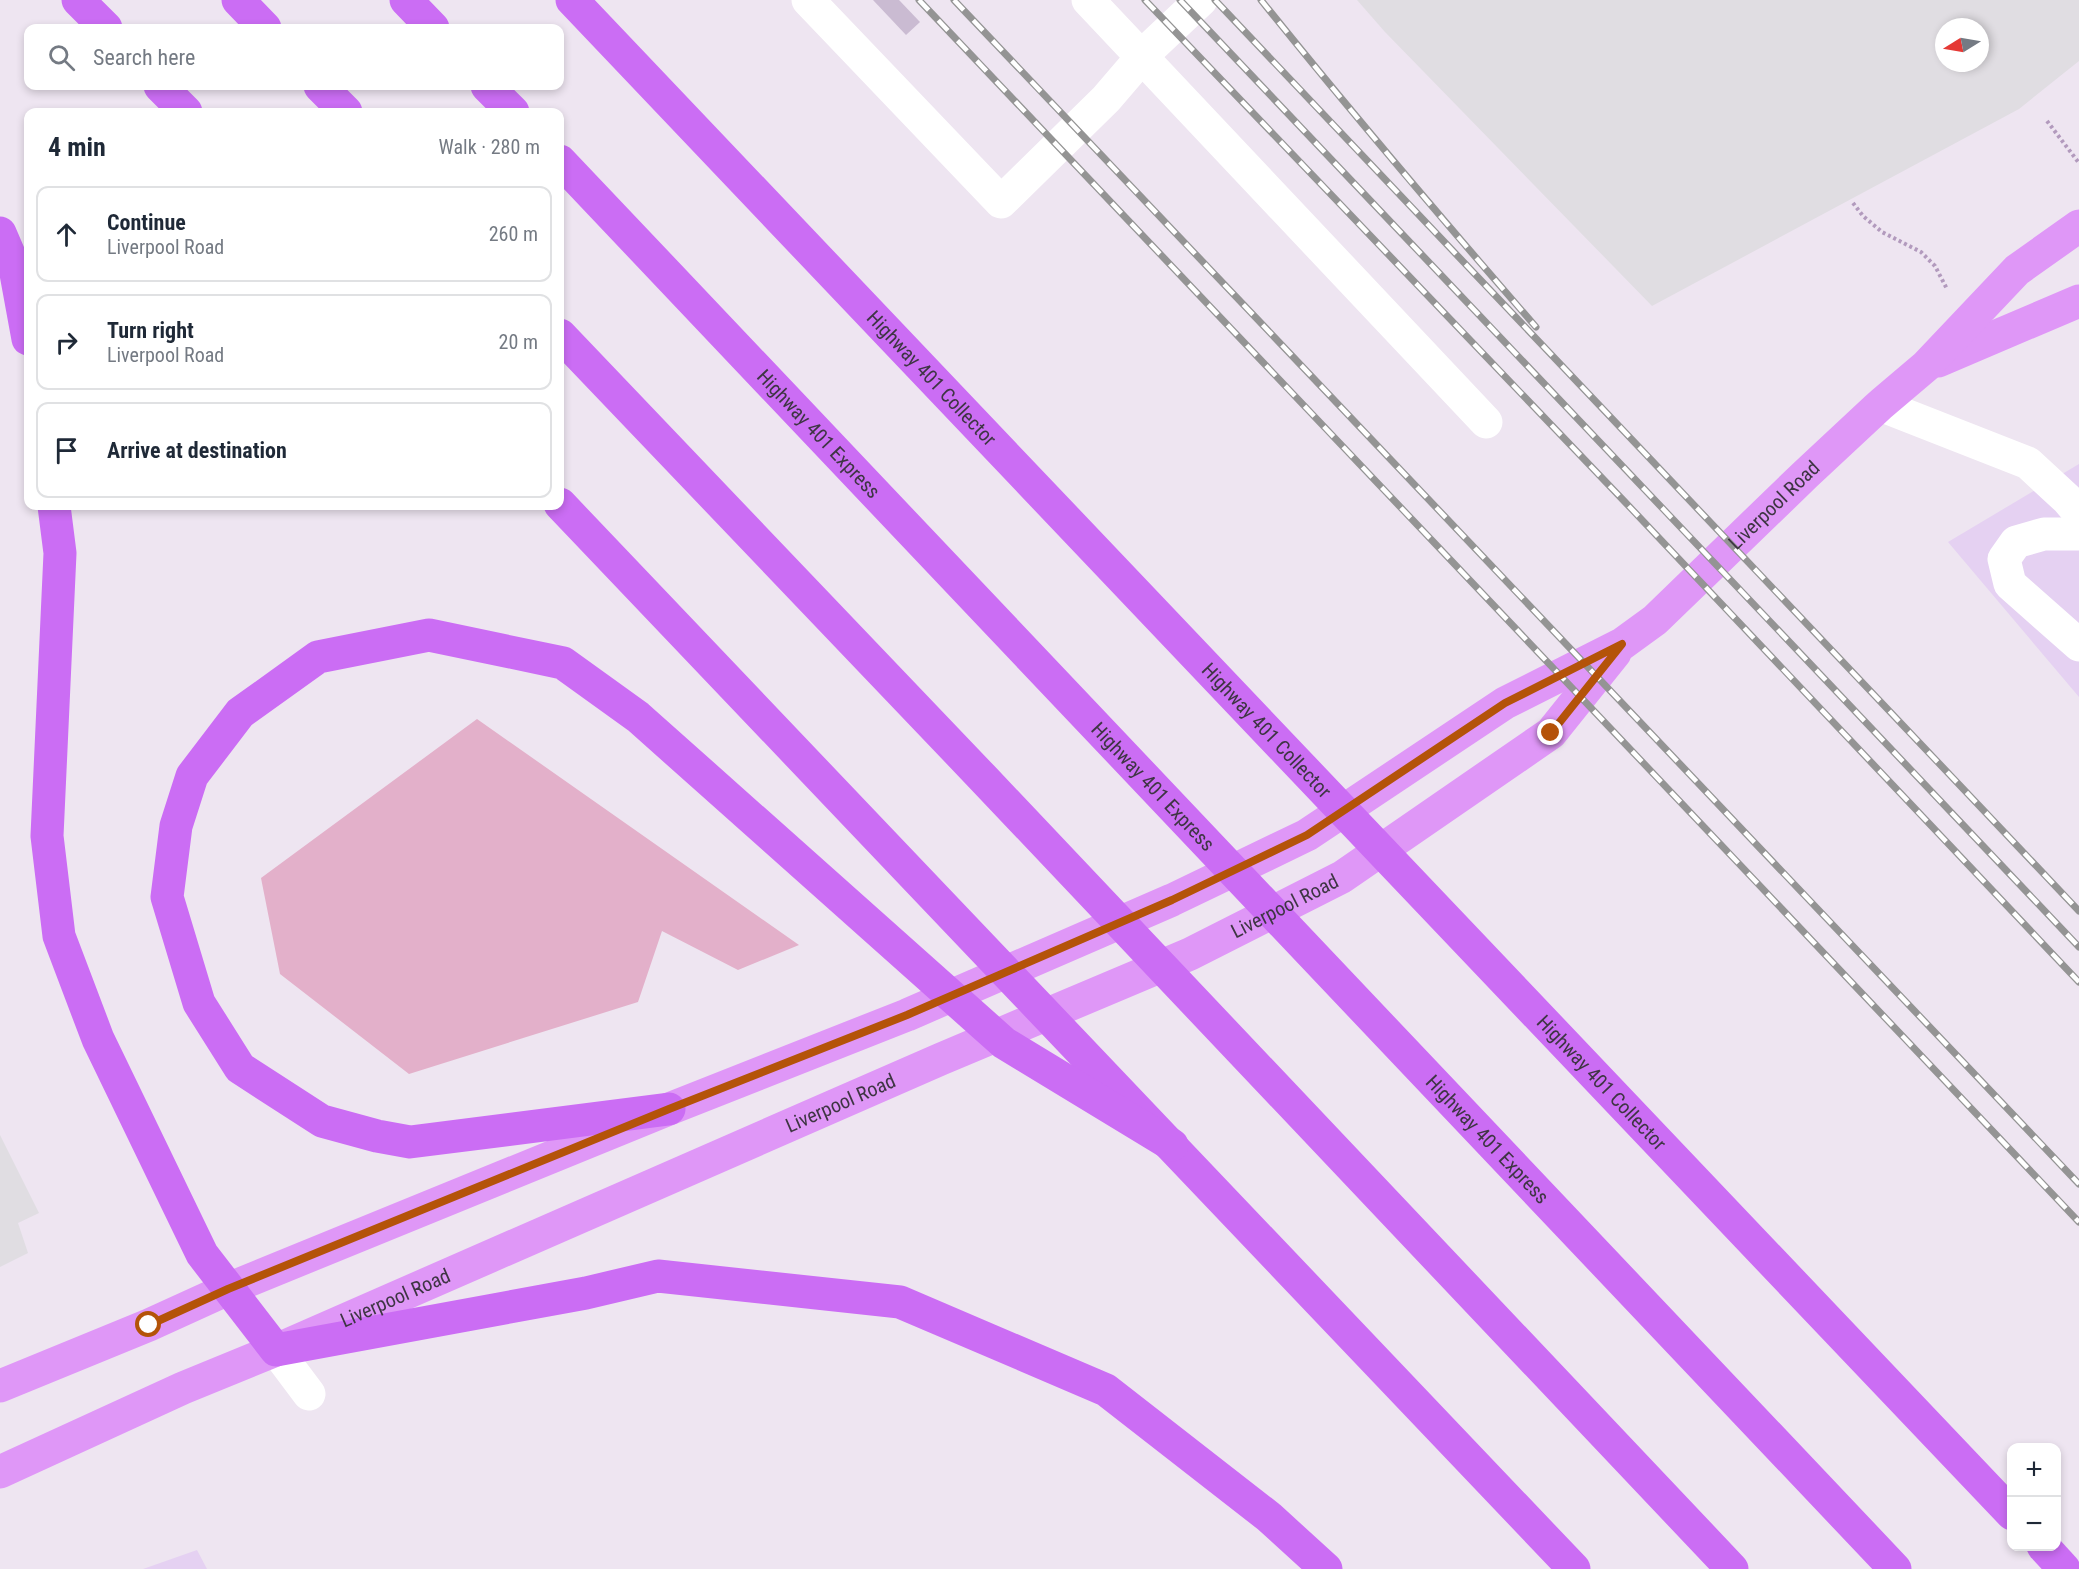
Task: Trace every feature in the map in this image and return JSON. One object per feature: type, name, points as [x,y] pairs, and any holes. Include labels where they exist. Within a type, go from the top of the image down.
[{"type":"highway","points":[[78,0],[102,24]]},
{"type":"highway","points":[[238,0],[261,24]]},
{"type":"highway","points":[[406,0],[429,24]]},
{"type":"highway","name":"Highway 401 Collector","points":[[572,0],[2007,1509]]},
{"type":"highway","points":[[164,90],[182,108]]},
{"type":"highway","points":[[324,90],[342,108]]},
{"type":"highway","points":[[491,90],[509,108]]},
{"type":"highway","name":"Highway 401 Express","points":[[564,165],[1895,1569]]},
{"type":"highway","points":[[0,233],[15,268],[24,317]]},
{"type":"highway","points":[[564,339],[983,777],[1732,1569]]},
{"type":"highway","points":[[564,508],[1574,1569]]},
{"type":"highway","points":[[55,510],[60,553],[46,836],[59,936],[98,1039],[202,1254],[276,1350],[586,1293],[658,1276],[900,1302],[1106,1390],[1269,1517],[1326,1569]]},
{"type":"highway","points":[[669,1109],[410,1142],[377,1136],[322,1121],[240,1068],[199,1004],[167,897],[176,826],[192,776],[240,713],[318,657],[429,635],[563,663],[638,717],[1004,1043],[1172,1145]]},
{"type":"highway","points":[[2048,1551],[2064,1569]]},
{"type":"main road","name":"Liverpool Road","points":[[0,1386],[149,1325],[228,1289],[669,1109],[907,1015],[1172,900],[1307,835],[1505,703],[1622,644],[1655,620],[1806,474],[1926,366],[2017,270],[2079,226]]},
{"type":"main road","name":"Liverpool Road","points":[[1926,366],[2079,300]]},
{"type":"main road","name":"Liverpool Road","points":[[0,1472],[183,1388],[276,1350],[940,1059],[1190,954],[1342,877],[1551,733],[1622,644]]},
{"type":"street","points":[[808,0],[1001,202],[1106,99],[1143,56],[1202,0]]},
{"type":"street","points":[[1089,0],[1486,422]]},
{"type":"street","points":[[1880,405],[2028,463],[2079,513]]},
{"type":"street","points":[[2079,534],[2044,534],[2016,542],[2004,559],[2010,584],[2079,645]]},
{"type":"street","points":[[276,1350],[309,1394]]},
{"type":"path","points":[[2047,121],[2079,163]]},
{"type":"path","points":[[1853,203],[1863,216],[1882,232],[1922,252],[1935,266],[1947,290]]},
{"type":"shaded area","points":[[1357,0],[2079,0],[2079,61],[2019,109],[1652,306],[1385,32]]},
{"type":"shaded area","points":[[2079,464],[2079,697],[1948,542]]},
{"type":"shaded area","points":[[477,719],[799,945],[738,970],[662,931],[638,1002],[409,1074],[280,974],[261,878]]},
{"type":"shaded area","points":[[0,1135],[39,1213],[18,1223],[28,1253],[0,1267]]},
{"type":"shaded area","points":[[197,1550],[207,1569],[143,1569]]},
{"type":"building","points":[[873,0],[899,0],[920,22],[906,35]]},
{"type":"railway","points":[[919,0],[2079,1222]]},
{"type":"railway","points":[[954,0],[2079,1184]]},
{"type":"railway","points":[[1145,0],[1625,502],[2079,982]]},
{"type":"railway","points":[[1180,0],[2079,947]]},
{"type":"railway","points":[[1215,0],[2079,911]]},
{"type":"railway","points":[[1261,0],[1328,83],[1536,327]]},
{"type":"route","points":[[149,1325],[228,1289],[669,1109],[907,1015],[1172,900],[1307,835],[1505,703],[1622,644],[1551,733]]}]
